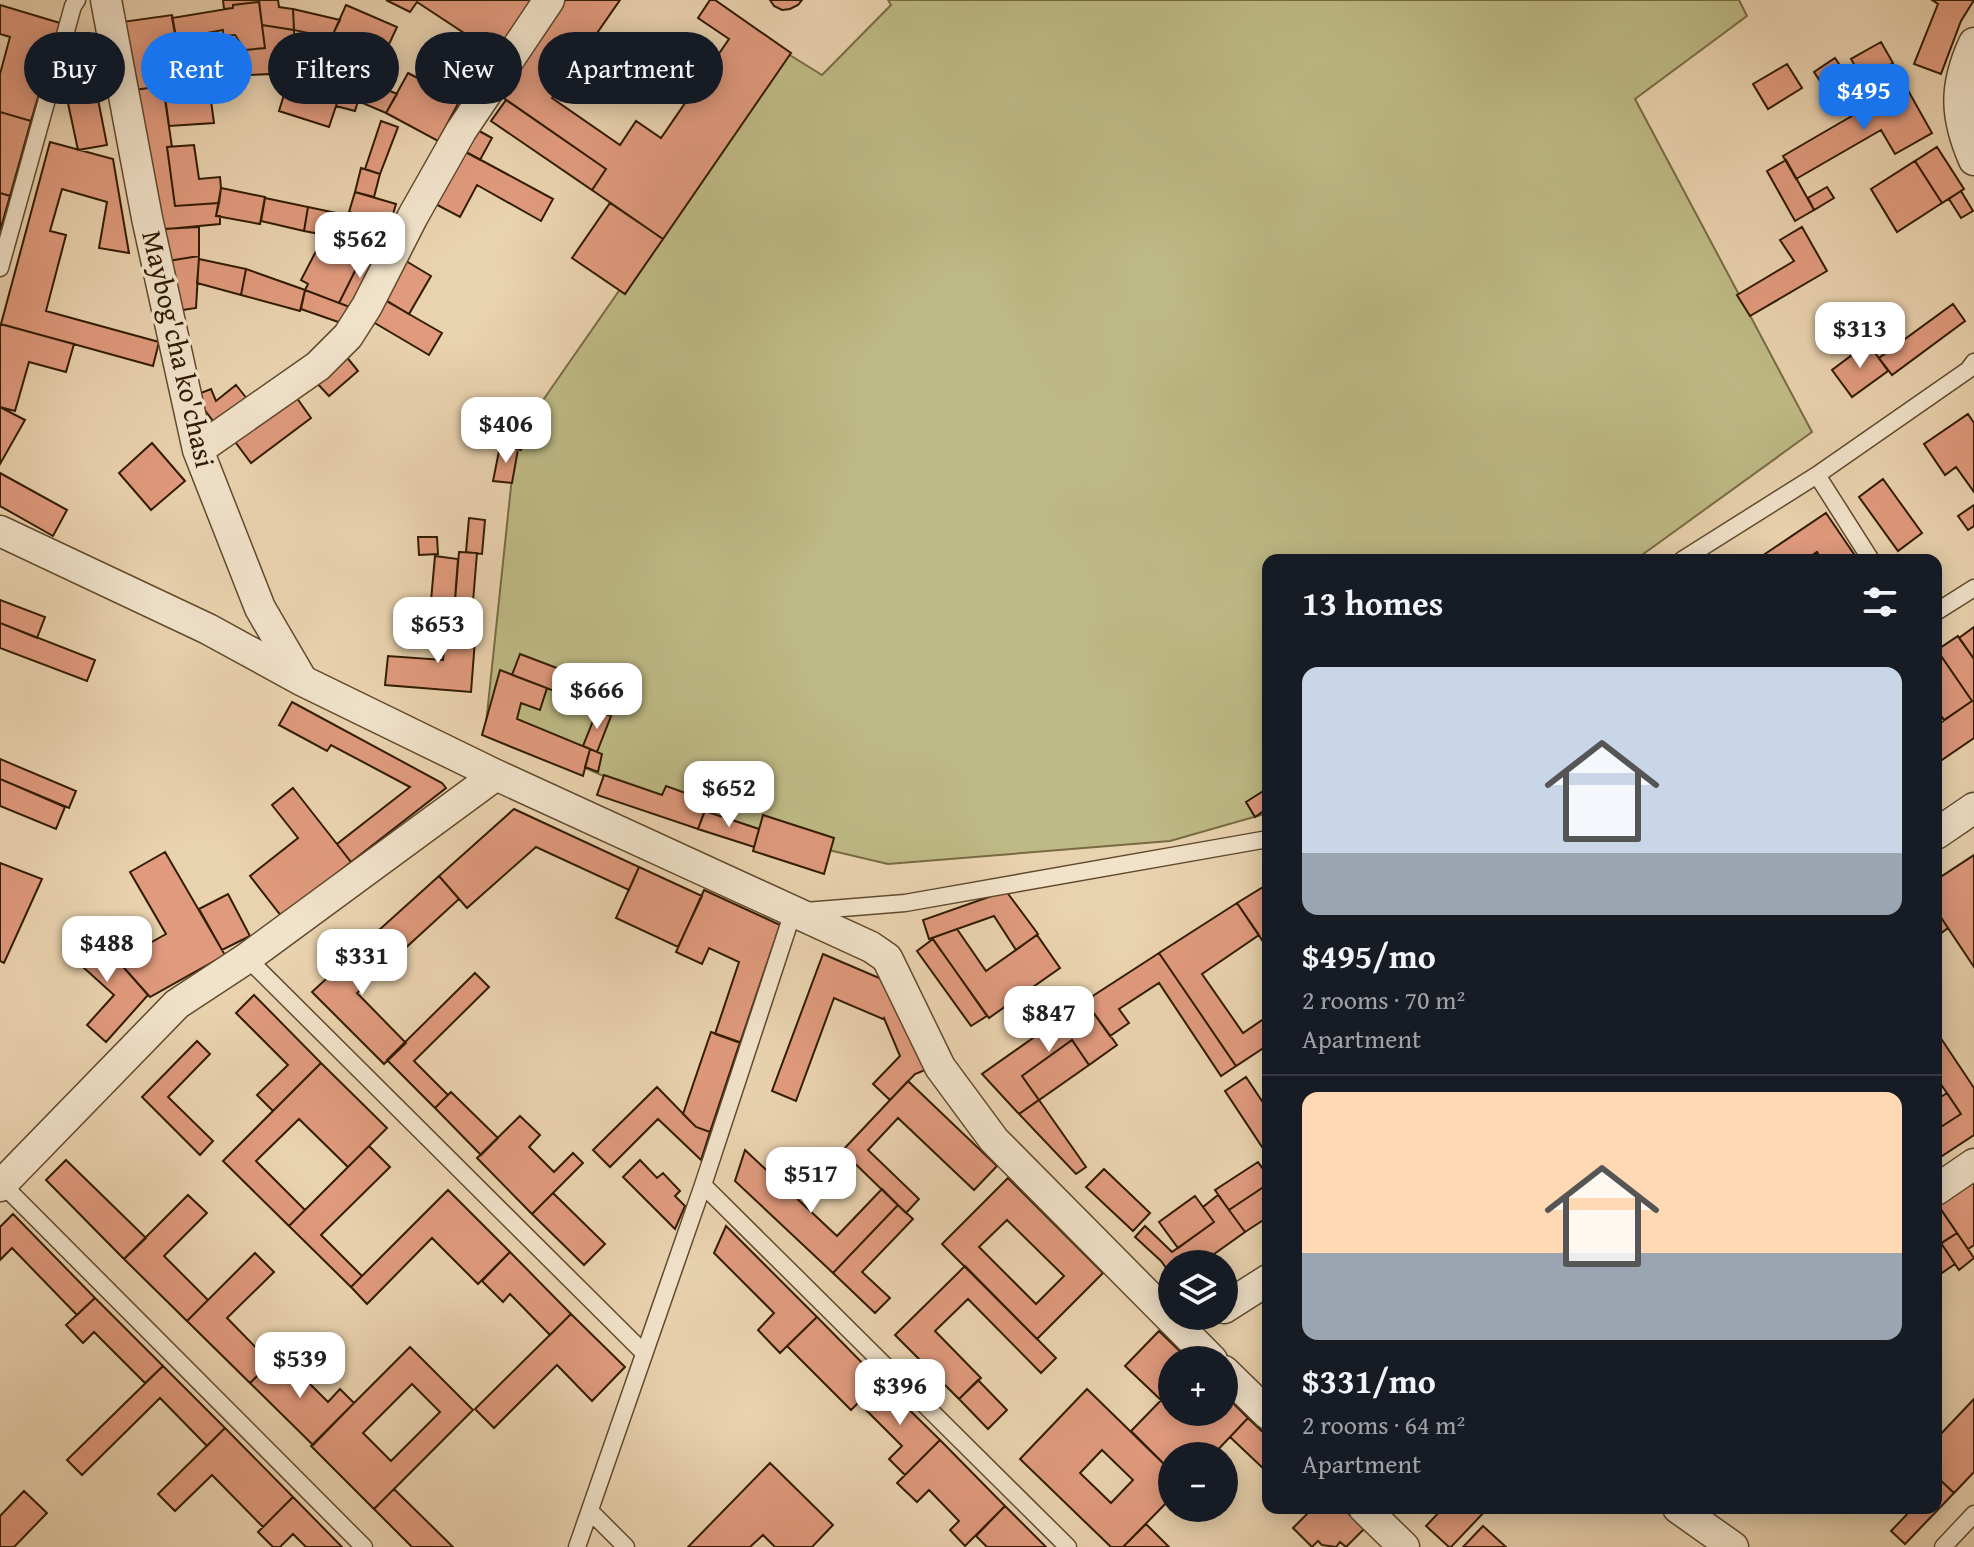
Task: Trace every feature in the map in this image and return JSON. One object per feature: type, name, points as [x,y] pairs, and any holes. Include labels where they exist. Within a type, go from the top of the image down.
[{"type":"street","name":"Maybog'cha ko'chasi","points":[[106,0],[147,218],[198,450],[260,608],[303,681]]},
{"type":"street","points":[[198,450],[318,366],[348,336],[461,131],[549,0]]},
{"type":"street","points":[[1974,43],[1959,85],[1959,120],[1974,160]]},
{"type":"street","points":[[0,531],[208,629],[303,681],[496,775],[871,947],[887,958],[940,1067],[994,1140],[1197,1346]]},
{"type":"street","points":[[1,1185],[177,1004],[247,958],[496,775]]},
{"type":"street","points":[[1942,830],[1974,808]]},
{"type":"street","points":[[1942,1186],[1974,1164]]},
{"type":"street","points":[[1238,1299],[1262,1284]]},
{"type":"street","points":[[1185,1334],[1191,1330]]},
{"type":"street","points":[[1238,1385],[1262,1408]]},
{"type":"street","points":[[1370,1514],[1404,1547]]},
{"type":"street","points":[[1686,1514],[1733,1547]]},
{"type":"lane","points":[[0,268],[75,3],[56,0]]},
{"type":"lane","points":[[1692,554],[1817,475],[1968,370],[1974,362]]},
{"type":"lane","points":[[1817,475],[1867,554]]},
{"type":"lane","points":[[1942,608],[1974,588]]},
{"type":"lane","points":[[577,1547],[703,1185],[793,912],[905,903],[1262,840]]},
{"type":"lane","points":[[247,958],[644,1353]]},
{"type":"lane","points":[[1,1185],[364,1547]]},
{"type":"lane","points":[[703,1185],[1068,1547]]},
{"type":"lane","points":[[590,1511],[626,1547]]},
{"type":"lane","points":[[1943,1547],[1974,1514]]},
{"type":"shaded area","points":[[888,0],[1739,0],[1747,16],[1635,99],[1812,432],[1643,554],[1262,554],[1262,815],[1170,841],[888,864],[705,821],[486,724],[516,439],[785,52],[822,75],[891,5]]},
{"type":"building","points":[[223,0],[259,0],[259,2],[224,9]]},
{"type":"building","points":[[259,0],[278,0],[279,7],[293,9],[294,30],[262,25]]},
{"type":"building","points":[[386,0],[536,0],[515,32],[463,32],[417,2],[410,12]]},
{"type":"building","points":[[559,0],[620,0],[598,32],[538,32],[538,104],[561,104],[620,145],[636,121],[661,138],[684,104],[723,104],[723,48],[729,39],[723,32],[698,18],[710,0],[715,0],[791,53],[663,239],[592,190],[606,169],[512,104],[522,104],[522,53]]},
{"type":"building","points":[[770,0],[802,0],[790,9],[782,10]]},
{"type":"building","points":[[1932,0],[1974,0],[1961,21],[1941,74],[1914,64],[1938,4]]},
{"type":"building","points":[[259,2],[265,48],[252,49],[252,32],[175,32],[172,18],[233,8],[233,5]]},
{"type":"building","points":[[0,5],[60,23],[57,32],[24,32],[24,104],[36,104],[31,121],[0,112],[0,74],[10,37],[0,34]]},
{"type":"building","points":[[346,5],[397,27],[395,32],[334,32]]},
{"type":"building","points":[[293,9],[340,20],[334,32],[294,30]]},
{"type":"building","points":[[172,15],[175,32],[141,32],[141,89],[134,90],[122,22]]},
{"type":"building","points":[[262,25],[294,30],[268,32],[268,74],[252,75],[252,49],[265,48]]},
{"type":"building","points":[[1881,42],[1893,63],[1863,80],[1851,59]]},
{"type":"building","points":[[1835,58],[1849,79],[1828,93],[1814,72]]},
{"type":"building","points":[[1787,64],[1802,88],[1768,109],[1753,84]]},
{"type":"building","points":[[408,73],[415,77],[415,104],[458,104],[438,141],[386,113],[391,104],[399,104],[399,89]]},
{"type":"building","points":[[1905,85],[1932,133],[1895,154],[1881,130],[1796,179],[1783,156]]},
{"type":"building","points":[[141,89],[141,104],[166,104],[172,147],[167,147],[175,206],[219,203],[216,216],[220,216],[220,224],[157,230],[134,90]]},
{"type":"building","points":[[68,104],[99,104],[107,145],[78,150]]},
{"type":"building","points":[[166,104],[211,104],[214,123],[169,126]]},
{"type":"building","points":[[281,104],[337,104],[329,127],[279,111]]},
{"type":"building","points":[[337,104],[357,104],[355,111]]},
{"type":"building","points":[[365,104],[391,104],[386,113]]},
{"type":"building","points":[[503,104],[512,104],[606,169],[592,190],[491,121]]},
{"type":"building","points":[[0,112],[31,121],[10,196],[0,193]]},
{"type":"building","points":[[381,121],[398,127],[380,174],[365,169]]},
{"type":"building","points":[[470,126],[492,138],[480,160],[458,148]]},
{"type":"building","points":[[50,142],[113,159],[129,253],[99,248],[107,202],[62,189],[50,231],[66,235],[46,311],[159,342],[153,366],[1,324]]},
{"type":"building","points":[[194,145],[199,179],[220,177],[219,203],[175,206],[167,147]]},
{"type":"building","points":[[455,146],[553,199],[541,221],[477,185],[460,217],[426,199]]},
{"type":"building","points":[[1937,147],[1964,189],[1942,203],[1915,161]]},
{"type":"building","points":[[1786,160],[1814,210],[1795,221],[1767,171]]},
{"type":"building","points":[[1915,161],[1942,203],[1897,232],[1871,189]]},
{"type":"building","points":[[361,168],[380,174],[374,197],[355,192]]},
{"type":"building","points":[[1827,187],[1834,198],[1814,210],[1808,198]]},
{"type":"building","points":[[221,188],[265,197],[260,224],[216,216]]},
{"type":"building","points":[[1961,191],[1973,211],[1961,218],[1949,199]]},
{"type":"building","points":[[355,192],[396,204],[390,224],[349,212]]},
{"type":"building","points":[[0,193],[10,196],[0,231]]},
{"type":"building","points":[[265,198],[308,207],[304,231],[261,221]]},
{"type":"building","points":[[610,203],[663,239],[625,294],[572,258]]},
{"type":"building","points":[[308,207],[341,214],[337,236],[327,230],[325,235],[304,231]]},
{"type":"building","points":[[361,219],[397,230],[382,260],[365,251],[370,242],[354,237]]},
{"type":"building","points":[[199,227],[199,256],[168,261],[163,229]]},
{"type":"building","points":[[1802,227],[1827,271],[1750,316],[1737,295],[1794,261],[1780,240]]},
{"type":"building","points":[[327,230],[365,251],[339,303],[305,290],[308,284],[301,280]]},
{"type":"building","points":[[365,251],[382,260],[355,309],[339,303]]},
{"type":"building","points":[[199,256],[196,308],[176,311],[168,261]]},
{"type":"building","points":[[199,259],[246,269],[241,295],[197,283]]},
{"type":"building","points":[[406,261],[431,276],[409,314],[384,299]]},
{"type":"building","points":[[246,269],[305,290],[300,311],[241,295]]},
{"type":"building","points":[[305,290],[355,309],[347,325],[301,309]]},
{"type":"building","points":[[381,298],[442,333],[429,355],[368,319]]},
{"type":"building","points":[[1953,304],[1965,321],[1892,375],[1879,358]]},
{"type":"building","points":[[0,324],[74,344],[66,372],[29,362],[15,411],[0,407]]},
{"type":"building","points":[[1868,343],[1888,371],[1852,397],[1832,370]]},
{"type":"building","points":[[345,355],[358,371],[329,396],[315,381]]},
{"type":"building","points":[[236,385],[248,400],[216,425],[198,394],[211,389],[216,401]]},
{"type":"building","points":[[294,394],[311,418],[251,463],[233,439]]},
{"type":"building","points":[[0,407],[25,420],[0,464]]},
{"type":"building","points":[[1968,414],[1974,423],[1974,492],[1956,467],[1945,475],[1924,444]]},
{"type":"building","points":[[502,415],[526,420],[521,450],[497,445]]},
{"type":"building","points":[[152,443],[185,481],[151,510],[119,473]]},
{"type":"building","points":[[500,446],[518,449],[512,483],[493,481]]},
{"type":"building","points":[[0,473],[67,510],[53,536],[0,506]]},
{"type":"building","points":[[1883,479],[1922,533],[1898,551],[1859,497]]},
{"type":"building","points":[[1974,505],[1974,526],[1968,530],[1958,516]]},
{"type":"building","points":[[1826,513],[1854,554],[1817,552],[1765,554]]},
{"type":"building","points":[[469,518],[485,520],[482,554],[466,552]]},
{"type":"building","points":[[418,537],[437,537],[438,554],[419,555]]},
{"type":"building","points":[[459,552],[477,553],[471,626],[453,625]]},
{"type":"building","points":[[435,556],[458,559],[453,625],[429,623]]},
{"type":"building","points":[[0,600],[45,617],[37,638],[0,623]]},
{"type":"building","points":[[0,623],[95,660],[87,681],[0,648]]},
{"type":"building","points":[[446,624],[476,627],[471,692],[385,685],[388,656],[443,660]]},
{"type":"building","points":[[1974,627],[1974,659],[1959,638]]},
{"type":"building","points":[[1958,636],[1974,659],[1974,738],[1942,760],[1942,722],[1972,701],[1942,657],[1942,647]]},
{"type":"building","points":[[520,654],[586,679],[578,700],[512,675]]},
{"type":"building","points":[[1942,657],[1972,701],[1944,720],[1942,717]]},
{"type":"building","points":[[500,670],[547,688],[540,710],[521,703],[517,719],[590,749],[583,776],[482,735]]},
{"type":"building","points":[[585,682],[617,694],[611,710],[579,698]]},
{"type":"building","points":[[292,702],[442,783],[446,788],[351,862],[337,844],[410,787],[331,745],[327,751],[279,725]]},
{"type":"building","points":[[597,711],[611,716],[597,752],[583,746]]},
{"type":"building","points":[[590,749],[602,754],[598,772],[585,767]]},
{"type":"building","points":[[0,759],[76,791],[69,808],[0,779]]},
{"type":"building","points":[[604,775],[662,795],[666,786],[708,801],[698,829],[597,795]]},
{"type":"building","points":[[0,779],[65,807],[56,829],[0,806]]},
{"type":"building","points":[[293,788],[351,862],[282,917],[250,876],[298,838],[272,805]]},
{"type":"building","points":[[1262,792],[1262,812],[1255,817],[1246,802]]},
{"type":"building","points":[[514,809],[639,867],[629,890],[536,847],[467,908],[439,876]]},
{"type":"building","points":[[705,811],[759,829],[754,847],[698,829]]},
{"type":"building","points":[[763,815],[834,838],[824,874],[753,851]]},
{"type":"building","points":[[165,852],[225,955],[150,997],[118,961],[166,934],[130,872]]},
{"type":"building","points":[[1974,855],[1974,967],[1942,919],[1942,876]]},
{"type":"building","points":[[0,863],[42,879],[4,963],[0,961]]},
{"type":"building","points":[[639,867],[702,896],[678,947],[616,918]]},
{"type":"building","points":[[439,876],[459,899],[400,953],[379,930]]},
{"type":"building","points":[[1262,888],[1262,940],[1237,903]]},
{"type":"building","points":[[704,890],[780,925],[740,1043],[715,1034],[739,962],[709,948],[702,964],[676,952]]},
{"type":"building","points":[[1006,891],[1038,934],[1016,950],[994,916],[929,939],[923,920]]},
{"type":"building","points":[[228,894],[250,936],[222,950],[199,909]]},
{"type":"building","points":[[1237,903],[1259,935],[1202,974],[1243,1033],[1262,1020],[1262,1049],[1236,1066],[1159,953]]},
{"type":"building","points":[[1942,919],[1948,928],[1942,932]]},
{"type":"building","points":[[82,928],[118,961],[148,995],[106,1042],[87,1025],[114,995],[63,949]]},
{"type":"building","points":[[957,929],[986,971],[1037,935],[1060,968],[989,1018],[932,938]]},
{"type":"building","points":[[379,930],[400,953],[357,993],[406,1043],[384,1064],[312,992]]},
{"type":"building","points":[[933,939],[987,1016],[971,1026],[917,951]]},
{"type":"building","points":[[1159,953],[1236,1066],[1221,1076],[1159,983],[1119,1009],[1129,1023],[1110,1036],[1085,1001]]},
{"type":"building","points":[[823,954],[898,986],[930,1068],[915,1074],[890,1100],[873,1084],[900,1056],[884,1018],[834,998],[796,1101],[772,1091]]},
{"type":"building","points":[[475,973],[489,987],[414,1061],[448,1095],[435,1108],[387,1060]]},
{"type":"building","points":[[254,995],[321,1063],[273,1111],[257,1095],[288,1065],[236,1013]]},
{"type":"building","points":[[1085,1001],[1117,1045],[1089,1065],[1072,1040],[1022,1076],[1039,1100],[1019,1114],[982,1074]]},
{"type":"building","points":[[711,1032],[740,1042],[710,1132],[696,1127],[683,1114]]},
{"type":"building","points":[[1072,1040],[1089,1065],[1039,1100],[1022,1076]]},
{"type":"building","points":[[1942,1040],[1974,1088],[1974,1135],[1942,1156],[1942,1126],[1961,1114],[1942,1086]]},
{"type":"building","points":[[197,1041],[210,1054],[168,1097],[213,1141],[200,1155],[142,1097]]},
{"type":"building","points":[[321,1063],[387,1128],[348,1167],[299,1119],[256,1161],[305,1210],[289,1226],[223,1161]]},
{"type":"building","points":[[1246,1077],[1262,1101],[1262,1147],[1225,1091]]},
{"type":"building","points":[[908,1081],[997,1166],[974,1190],[898,1118],[868,1150],[919,1199],[906,1213],[842,1151]]},
{"type":"building","points":[[657,1087],[696,1127],[710,1132],[701,1160],[658,1119],[610,1167],[593,1150]]},
{"type":"building","points":[[451,1092],[498,1138],[481,1155],[435,1108]]},
{"type":"building","points":[[1947,1093],[1961,1114],[1942,1126],[1942,1096]]},
{"type":"building","points":[[1039,1100],[1086,1167],[1076,1174],[1019,1114]]},
{"type":"building","points":[[520,1116],[540,1135],[529,1147],[554,1172],[573,1153],[583,1163],[532,1214],[477,1158]]},
{"type":"building","points":[[369,1146],[390,1167],[321,1235],[362,1276],[351,1287],[289,1226]]},
{"type":"building","points":[[745,1150],[837,1236],[882,1189],[898,1205],[833,1273],[735,1181]]},
{"type":"building","points":[[66,1160],[146,1238],[124,1259],[46,1180]]},
{"type":"building","points":[[640,1160],[657,1178],[663,1173],[680,1191],[675,1196],[685,1206],[675,1229],[623,1177]]},
{"type":"building","points":[[1258,1162],[1262,1168],[1262,1188],[1229,1210],[1215,1190]]},
{"type":"building","points":[[1104,1169],[1150,1213],[1133,1231],[1086,1187]]},
{"type":"building","points":[[1974,1176],[1974,1245],[1968,1249],[1942,1211],[1942,1198]]},
{"type":"building","points":[[1008,1178],[1103,1273],[1037,1339],[942,1244]],"holes":[[[1007,1220],[1064,1276],[1036,1304],[979,1247]]]},
{"type":"building","points":[[1262,1188],[1262,1221],[1245,1232],[1229,1210]]},
{"type":"building","points":[[448,1190],[510,1252],[478,1284],[432,1238],[367,1304],[351,1287]]},
{"type":"building","points":[[553,1193],[605,1244],[584,1265],[532,1214]]},
{"type":"building","points":[[188,1195],[207,1213],[164,1256],[208,1300],[187,1321],[124,1259]]},
{"type":"building","points":[[1218,1195],[1245,1232],[1220,1250],[1175,1250],[1214,1222],[1203,1207]]},
{"type":"building","points":[[1195,1196],[1214,1222],[1178,1248],[1159,1222]]},
{"type":"building","points":[[898,1205],[913,1219],[862,1272],[890,1298],[875,1313],[833,1273]]},
{"type":"building","points":[[1942,1211],[1957,1233],[1942,1243]]},
{"type":"building","points":[[13,1214],[95,1298],[77,1315],[12,1248],[0,1260],[0,1227]]},
{"type":"building","points":[[726,1226],[817,1317],[780,1353],[758,1330],[774,1313],[714,1253]]},
{"type":"building","points":[[1145,1226],[1170,1250],[1158,1250],[1158,1258],[1135,1237]]},
{"type":"building","points":[[1957,1233],[1974,1258],[1959,1270],[1942,1242]]},
{"type":"building","points":[[1942,1244],[1955,1264],[1942,1273]]},
{"type":"building","points":[[510,1252],[571,1314],[550,1335],[510,1294],[503,1302],[482,1281]]},
{"type":"building","points":[[255,1253],[274,1272],[227,1318],[271,1363],[250,1383],[187,1321]]},
{"type":"building","points":[[965,1266],[1056,1358],[1041,1373],[968,1299],[935,1331],[981,1378],[959,1399],[895,1335]]},
{"type":"building","points":[[95,1298],[163,1366],[145,1383],[94,1332],[83,1343],[66,1325]]},
{"type":"building","points":[[571,1314],[625,1367],[592,1401],[557,1365],[494,1428],[475,1409]]},
{"type":"building","points":[[817,1317],[880,1381],[851,1410],[787,1346]]},
{"type":"building","points":[[1159,1331],[1175,1346],[1158,1346],[1158,1397],[1125,1366]]},
{"type":"building","points":[[410,1347],[473,1410],[374,1509],[311,1446]],"holes":[[[412,1384],[440,1412],[391,1461],[363,1433]]]},
{"type":"building","points":[[280,1354],[328,1402],[340,1389],[354,1403],[313,1445],[250,1383]]},
{"type":"building","points":[[163,1366],[225,1428],[207,1446],[160,1398],[82,1475],[67,1460]]},
{"type":"building","points":[[978,1380],[1007,1410],[988,1429],[959,1399]]},
{"type":"building","points":[[880,1381],[940,1440],[905,1475],[889,1459],[902,1446],[858,1402]]},
{"type":"building","points":[[1087,1389],[1158,1458],[1158,1511],[1123,1547],[1111,1547],[1020,1459]],"holes":[[[1102,1450],[1133,1480],[1111,1503],[1080,1473]]]},
{"type":"building","points":[[1974,1399],[1974,1472],[1954,1493],[1942,1482],[1942,1433]]},
{"type":"building","points":[[1158,1403],[1158,1426],[1238,1426],[1238,1408],[1248,1418],[1225,1442],[1158,1442],[1158,1458],[1131,1431]]},
{"type":"building","points":[[1248,1418],[1262,1431],[1262,1467],[1238,1442],[1230,1437]]},
{"type":"building","points":[[225,1428],[293,1497],[263,1527],[212,1475],[175,1511],[158,1494]]},
{"type":"building","points":[[940,1440],[1005,1506],[965,1546],[950,1530],[959,1521],[929,1490],[917,1502],[897,1483]]},
{"type":"building","points":[[770,1463],[833,1525],[812,1547],[775,1547],[763,1535],[750,1547],[688,1547]]},
{"type":"building","points":[[1942,1482],[1954,1493],[1942,1505]]},
{"type":"building","points":[[394,1489],[453,1547],[412,1547],[374,1509]]},
{"type":"building","points":[[24,1491],[47,1513],[14,1547],[0,1547],[0,1516]]},
{"type":"building","points":[[293,1497],[342,1547],[306,1547],[293,1534],[280,1547],[273,1547],[258,1532]]},
{"type":"building","points":[[1005,1506],[1046,1547],[987,1547],[976,1536]]},
{"type":"building","points":[[1307,1514],[1349,1514],[1364,1529],[1346,1547],[1340,1542],[1336,1547],[1322,1545],[1318,1541],[1312,1547],[1293,1528]]},
{"type":"building","points":[[1437,1514],[1482,1514],[1451,1547],[1426,1526]]},
{"type":"building","points":[[1907,1514],[1934,1514],[1905,1544],[1891,1531]]},
{"type":"building","points":[[1146,1524],[1169,1547],[1123,1547]]},
{"type":"building","points":[[1483,1526],[1506,1547],[1463,1547]]}]
